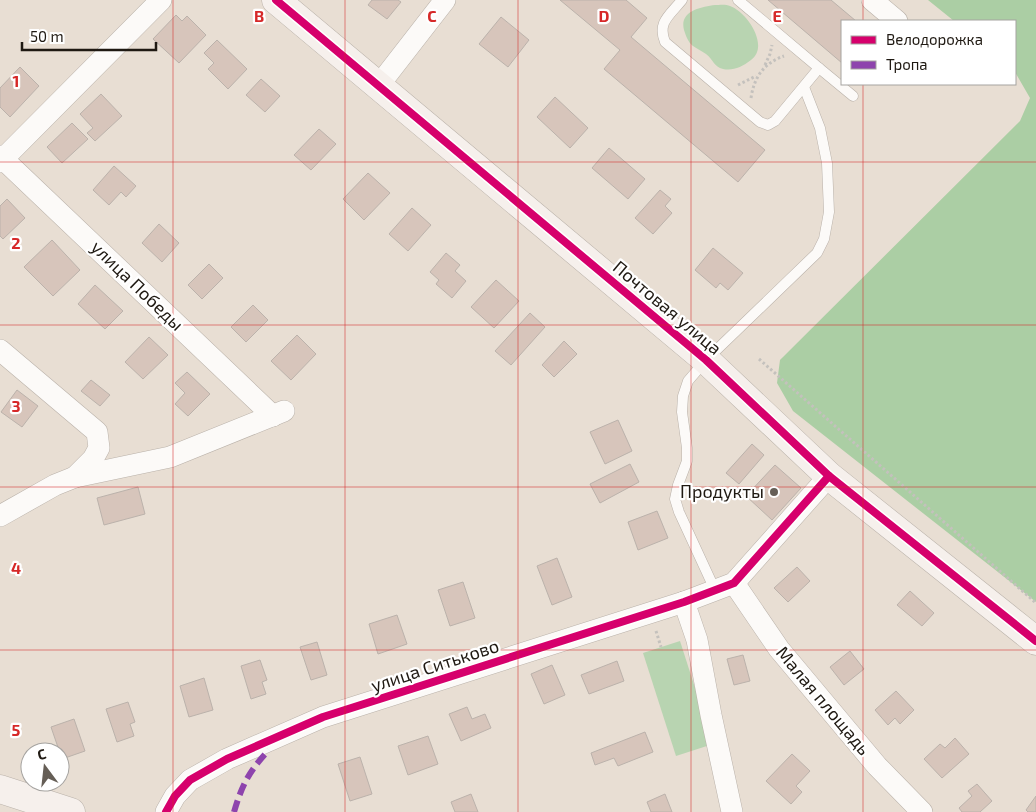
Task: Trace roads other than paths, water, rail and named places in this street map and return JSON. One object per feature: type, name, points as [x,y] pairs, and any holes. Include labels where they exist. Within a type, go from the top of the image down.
[{"type":"street","points":[[1,159],[161,0]]},
{"type":"street","name":"Почтовая улица","points":[[276,0],[706,360],[829,476],[1036,641]]},
{"type":"street","points":[[378,85],[445,0]]},
{"type":"street","points":[[872,0],[896,20]]},
{"type":"street","name":"улица Победы","points":[[1,159],[279,413],[170,456],[75,477]]},
{"type":"street","points":[[0,350],[97,432],[99,448],[93,459],[75,477],[55,485],[0,516]]},
{"type":"street","points":[[724,586],[829,476]]},
{"type":"street","name":"улица Ситьково","points":[[166,812],[174,796],[190,780],[227,759],[324,717],[684,602],[724,586]]},
{"type":"street","name":"Малая площадь","points":[[724,586],[877,766],[922,812]]},
{"type":"street","points":[[684,602],[698,640],[711,715],[732,812]]},
{"type":"street","points":[[0,789],[71,812]]},
{"type":"lane","points":[[738,0],[853,96]]},
{"type":"lane","points":[[676,2],[663,23],[661,33],[666,42],[760,122],[768,125],[775,121],[819,68]]},
{"type":"lane","points":[[724,586],[679,512],[676,499],[678,485],[687,461],[682,412],[683,396],[688,381],[706,360],[817,252],[824,239],[829,212],[827,163],[820,128],[804,87]]},
{"type":"place","name":"Продукты","points":[[774,492]]}]
